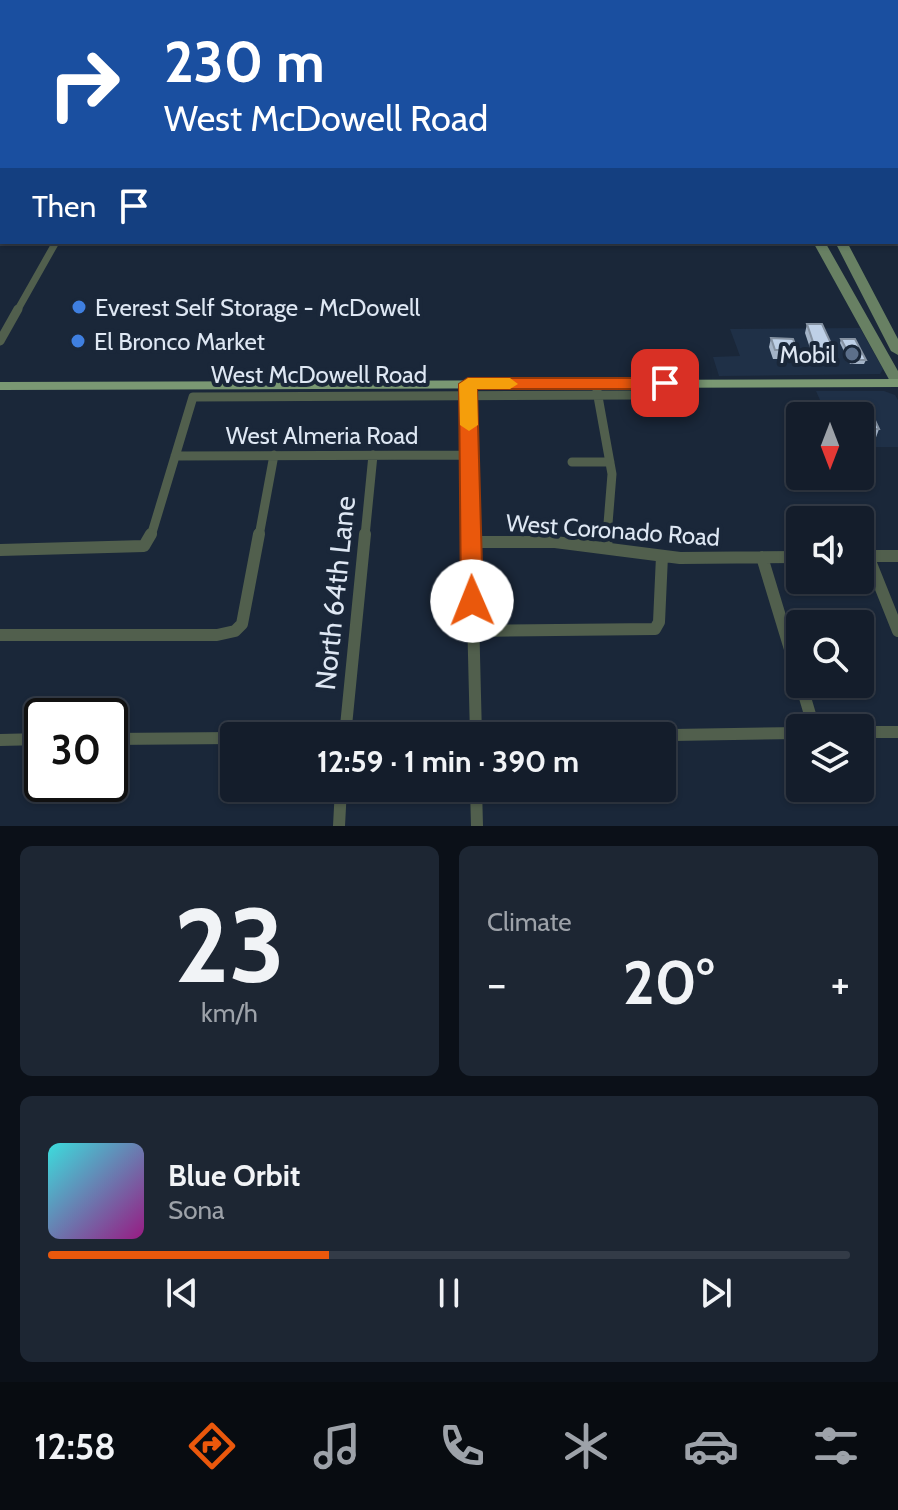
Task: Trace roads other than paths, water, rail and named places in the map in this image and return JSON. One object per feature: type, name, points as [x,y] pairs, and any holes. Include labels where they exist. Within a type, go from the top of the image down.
[{"type":"main road","points":[[822,248],[842,270],[862,300],[875,305]]},
{"type":"main road","points":[[822,248],[898,383]]},
{"type":"main road","points":[[844,248],[898,351]]},
{"type":"main road","name":"West McDowell Road","points":[[0,386],[468,390],[898,383]]},
{"type":"street","points":[[0,341],[55,244]]},
{"type":"street","points":[[597,389],[613,484],[606,548]]},
{"type":"street","name":"West McDowell Road","points":[[597,389],[638,395]]},
{"type":"street","points":[[468,390],[476,722]]},
{"type":"street","name":"West McDowell Road","points":[[175,456],[193,397],[468,390]]},
{"type":"street","points":[[0,635],[217,635],[235,631],[242,624],[274,455]]},
{"type":"street","name":"North 64th Lane","points":[[346,722],[373,455]]},
{"type":"street","name":"West Almeria Road","points":[[175,456],[470,455]]},
{"type":"street","points":[[0,550],[144,546],[150,539],[175,456]]},
{"type":"street","points":[[572,462],[610,462]]},
{"type":"street","name":"West Coronado Road","points":[[471,542],[555,542],[662,556],[786,557]]},
{"type":"street","points":[[473,631],[655,629],[659,622],[662,556]]},
{"type":"street","points":[[874,556],[898,556]]},
{"type":"street","points":[[762,557],[786,637]]},
{"type":"street","points":[[874,578],[898,631]]},
{"type":"street","points":[[874,732],[898,732]]},
{"type":"street","points":[[676,735],[786,733]]},
{"type":"street","points":[[128,739],[220,738]]},
{"type":"street","points":[[0,740],[24,739]]},
{"type":"street","points":[[339,826],[340,802]]},
{"type":"street","points":[[476,802],[477,826]]},
{"type":"place","name":"Everest Self Storage - McDowell","points":[[79,307]]},
{"type":"place","name":"El Bronco Market","points":[[78,341]]},
{"type":"place","name":"Mobil","points":[[852,354]]}]
